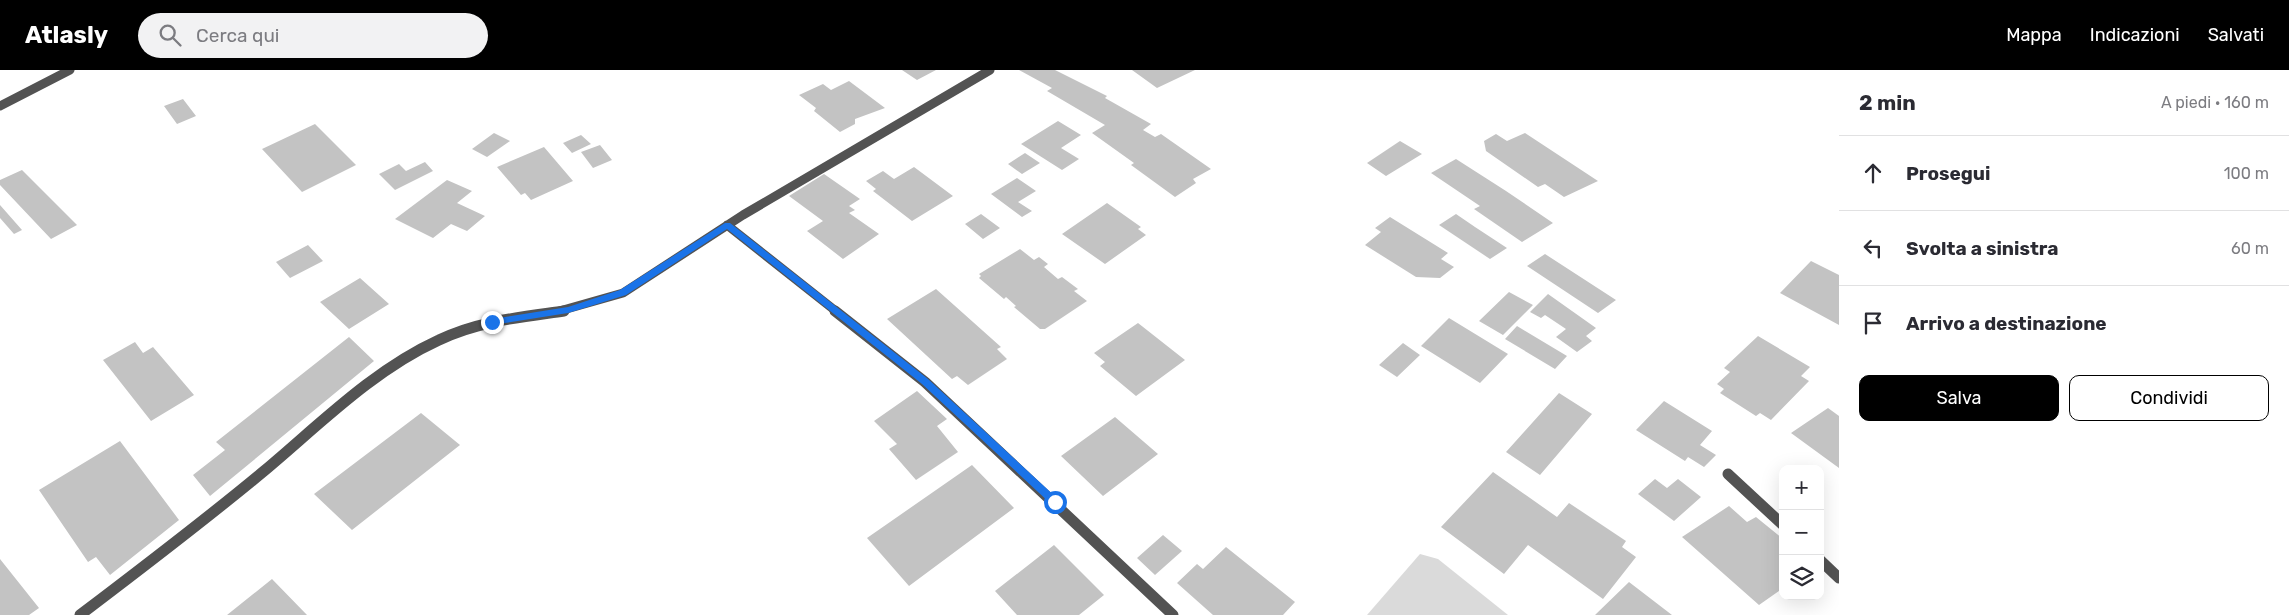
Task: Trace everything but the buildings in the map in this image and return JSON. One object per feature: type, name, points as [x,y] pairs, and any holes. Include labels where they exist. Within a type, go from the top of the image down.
[{"type":"street","points":[[0,106],[70,70]]},
{"type":"street","points":[[80,615],[202,523],[368,384],[410,356],[440,339],[492,322],[568,310],[623,292],[727,225],[990,70]]},
{"type":"street","points":[[727,225],[925,382],[1173,615]]},
{"type":"street","points":[[1728,474],[1779,521]]},
{"type":"street","points":[[1824,564],[1839,578]]},
{"type":"shaded area","points":[[1420,554],[1438,559],[1508,615],[1367,615]]},
{"type":"route","points":[[492,322],[568,310],[623,292],[727,225],[925,382],[1055,502]]}]
